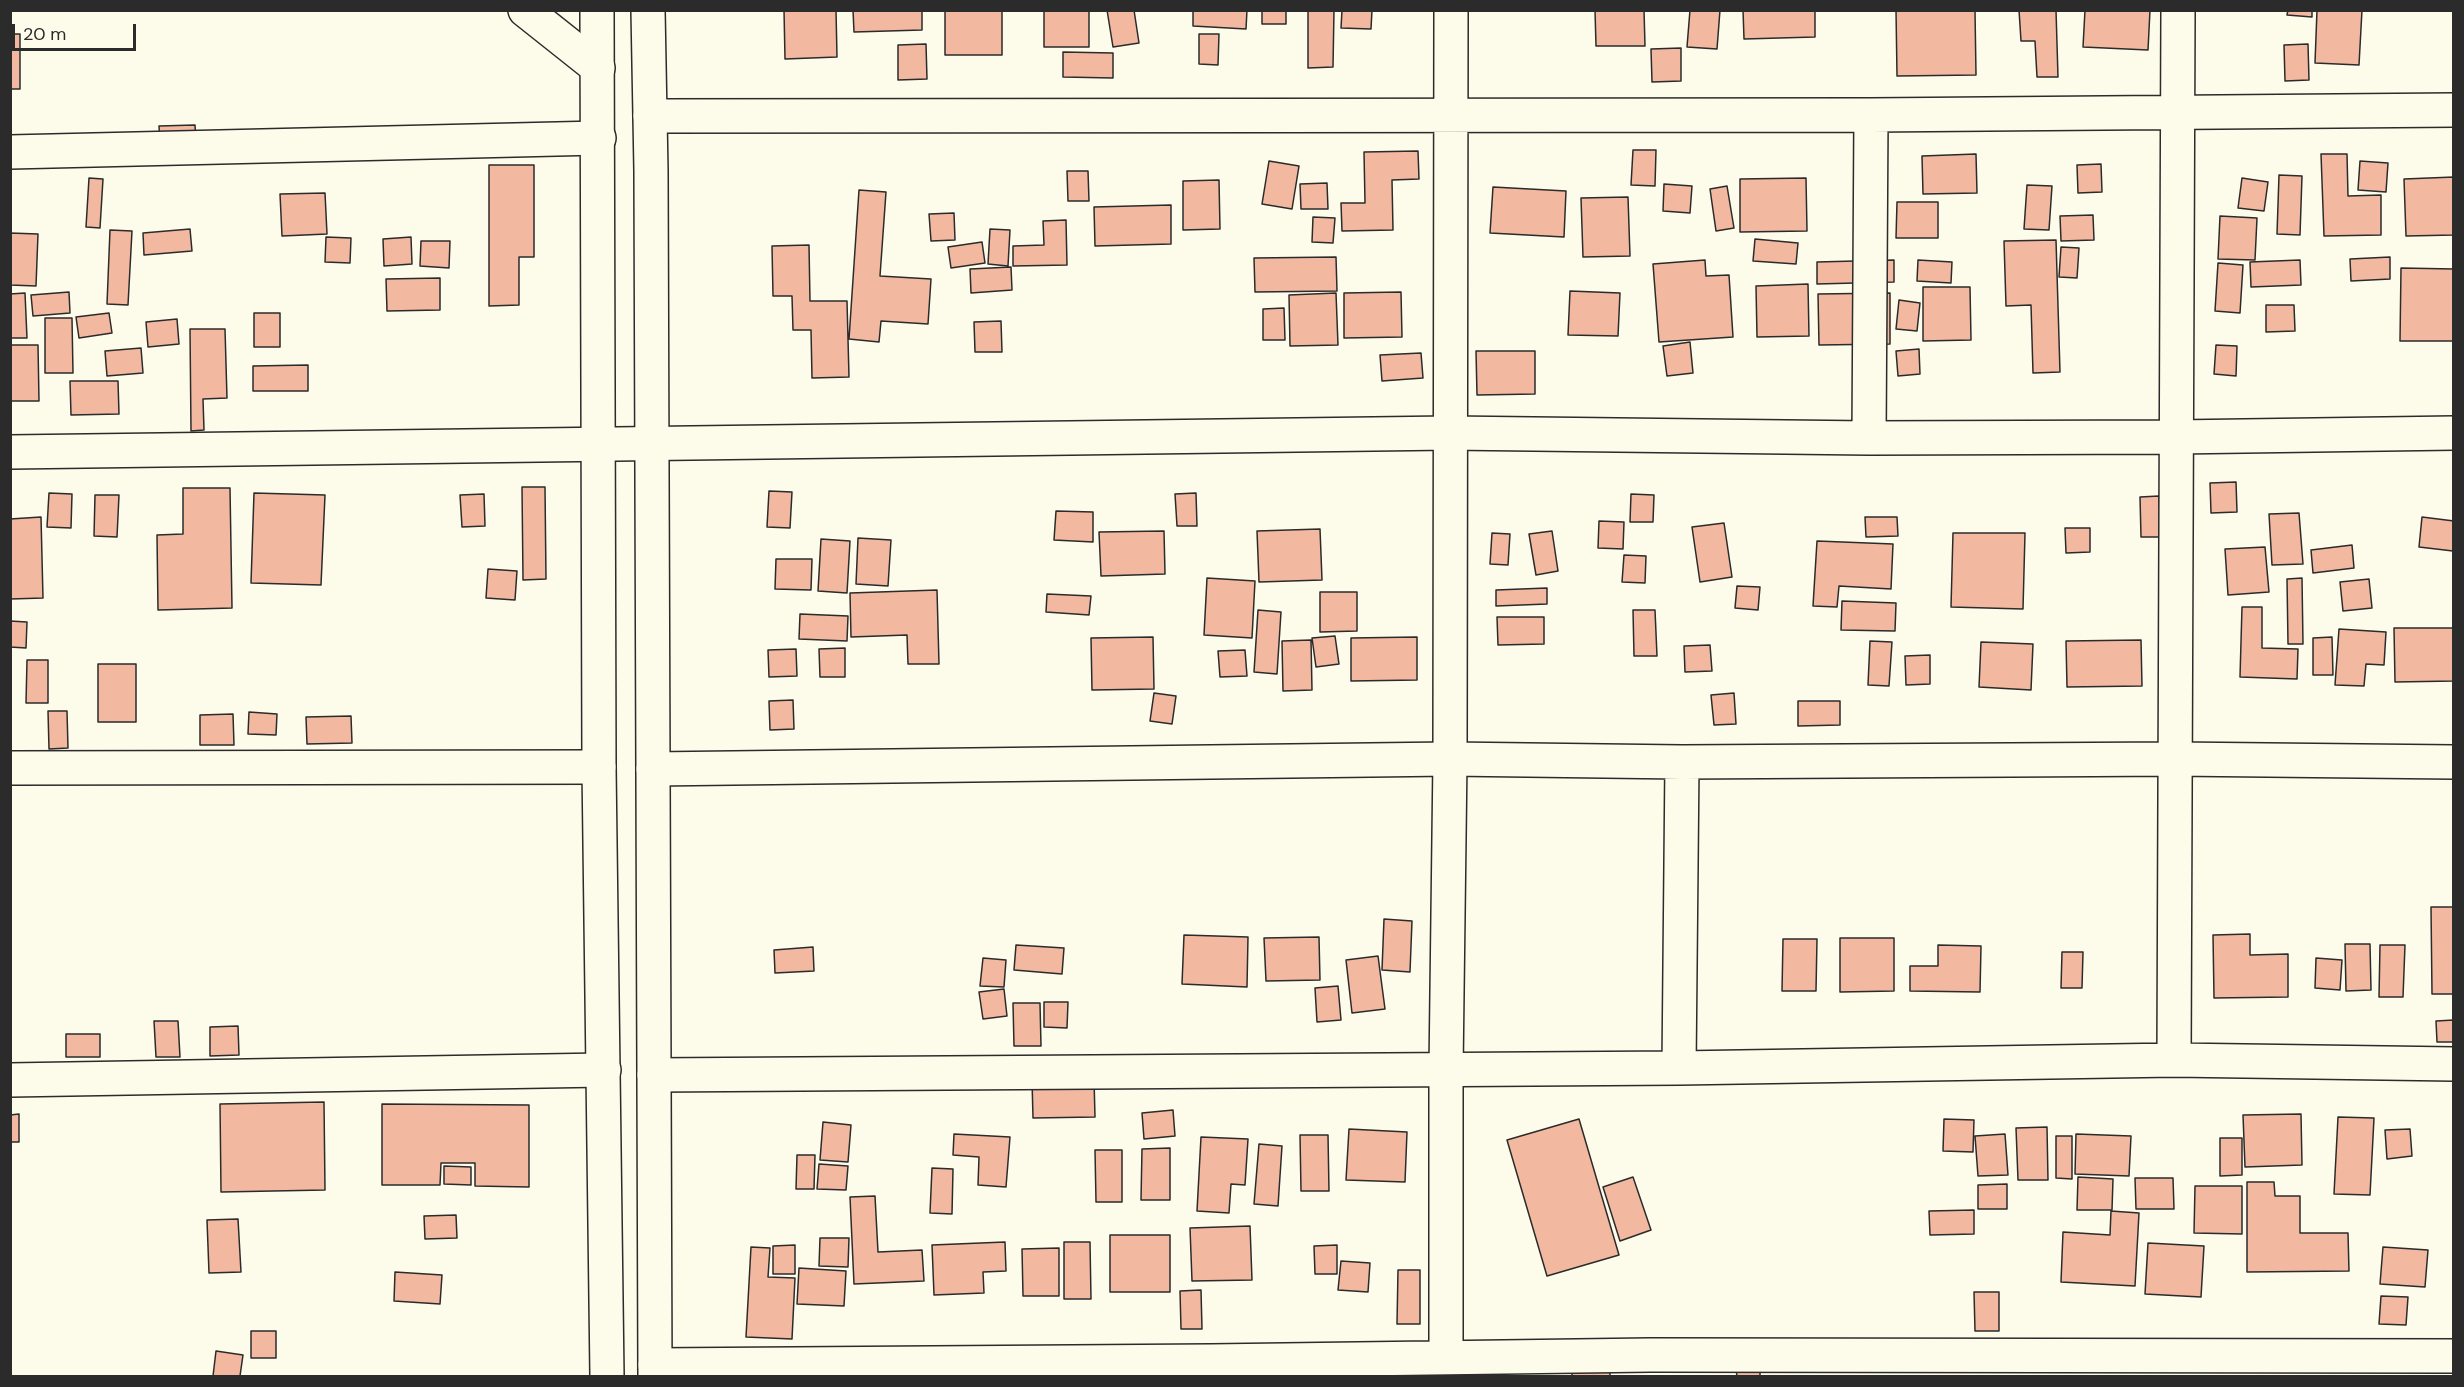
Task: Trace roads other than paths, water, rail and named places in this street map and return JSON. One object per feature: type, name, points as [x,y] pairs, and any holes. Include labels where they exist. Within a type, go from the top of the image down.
[{"type":"street","points":[[525,10],[598,68]]},
{"type":"street","points":[[597,10],[599,768],[607,1377]]},
{"type":"street","points":[[648,10],[655,1371],[1211,1369],[1446,1357],[1639,1355],[1856,1367],[2245,1366],[2454,1356]]},
{"type":"street","points":[[1446,1357],[1451,10]]},
{"type":"street","points":[[2174,1060],[2178,10]]},
{"type":"street","points":[[650,116],[1872,115],[2454,110]]},
{"type":"street","points":[[1869,438],[1872,115]]},
{"type":"street","points":[[10,152],[598,138]]},
{"type":"street","points":[[10,452],[1449,433],[1869,438],[2454,433]]},
{"type":"street","points":[[653,769],[1450,759],[1682,762],[2174,759],[2454,762]]},
{"type":"street","points":[[1679,1068],[1682,762]]},
{"type":"street","points":[[10,768],[599,768]]},
{"type":"street","points":[[654,1075],[1679,1068],[2174,1060],[2454,1064]]},
{"type":"street","points":[[10,1080],[604,1070]]}]
